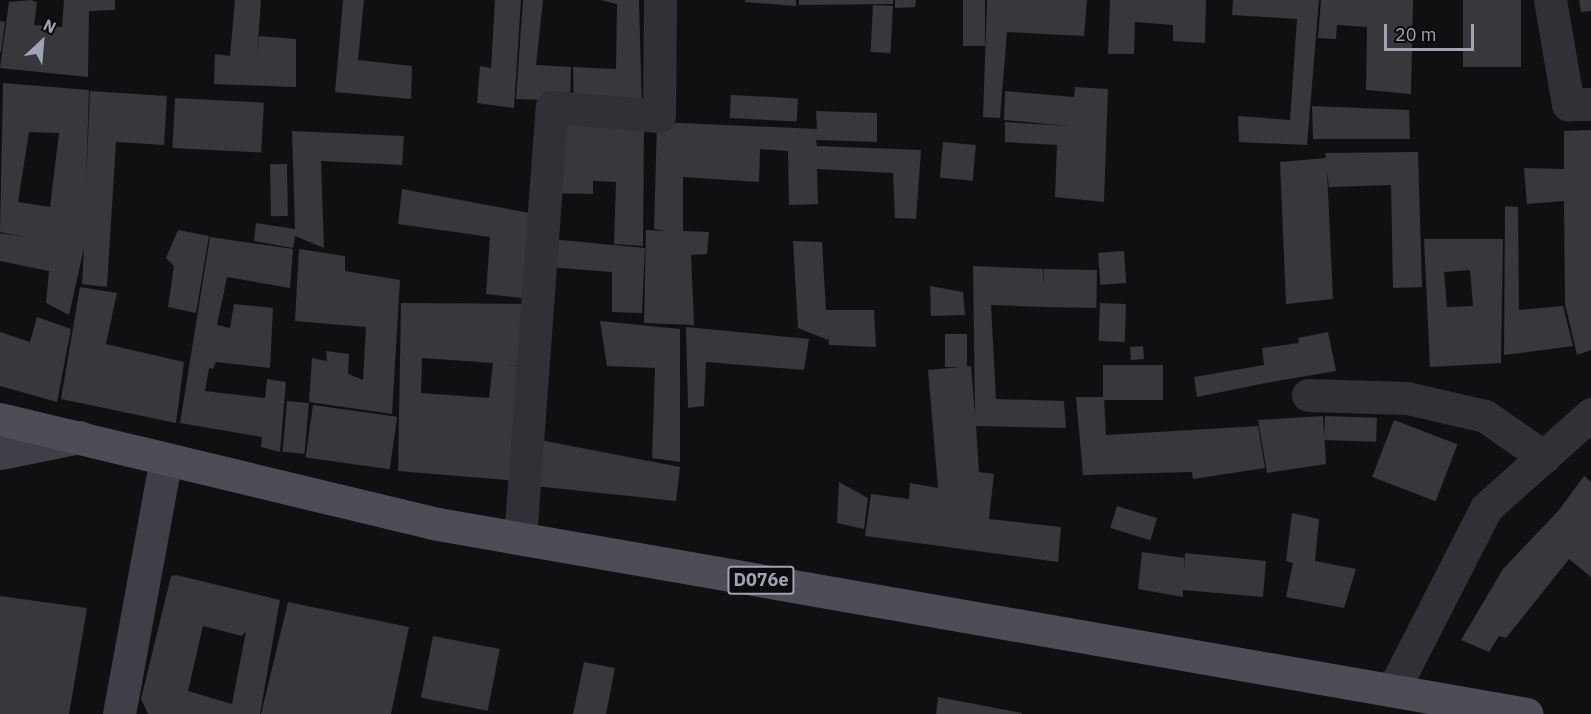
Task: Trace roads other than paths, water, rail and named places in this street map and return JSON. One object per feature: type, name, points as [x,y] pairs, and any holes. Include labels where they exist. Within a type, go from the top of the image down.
[{"type":"main road","name":"D076e","points":[[0,419],[438,524],[1527,714]]},
{"type":"street","points":[[520,538],[552,107],[659,116],[660,0]]},
{"type":"street","points":[[1550,0],[1568,104],[1591,104]]},
{"type":"street","points":[[1308,395],[1407,398],[1485,416],[1544,457]]},
{"type":"street","points":[[1393,690],[1486,508],[1591,414]]},
{"type":"street","points":[[0,453],[79,437]]},
{"type":"street","points":[[119,714],[166,459]]}]
